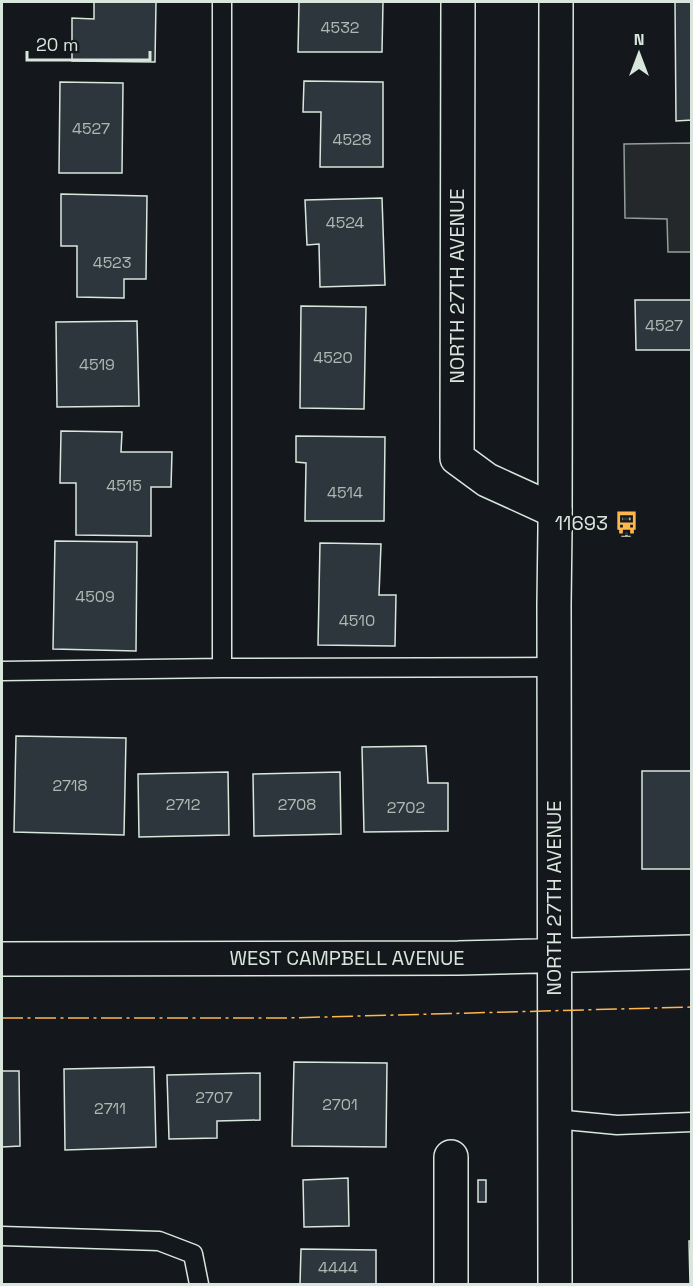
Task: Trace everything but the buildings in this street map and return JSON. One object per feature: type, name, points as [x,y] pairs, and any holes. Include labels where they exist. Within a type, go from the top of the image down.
[{"type":"street","name":"NORTH 27TH AVENUE","points":[[458,2],[457,458],[487,480],[555,511]]},
{"type":"street","name":"NORTH 27TH AVENUE","points":[[555,1284],[556,2]]},
{"type":"street","name":"WEST CAMPBELL AVENUE","points":[[2,959],[458,958],[692,952]]},
{"type":"street","points":[[451,1157],[451,1284]]},
{"type":"lane","points":[[222,2],[222,668]]},
{"type":"lane","points":[[2,671],[554,667]]},
{"type":"lane","points":[[555,1119],[617,1125],[692,1122]]},
{"type":"lane","points":[[2,1236],[159,1241],[193,1254],[199,1284]]},
{"type":"shaded area","points":[[691,143],[691,252],[668,252],[667,219],[625,218],[624,144]]},
{"type":"power","points":[[2,1018],[286,1018],[692,1007]]},
{"type":"place","name":"11693","points":[[626,523]]}]
